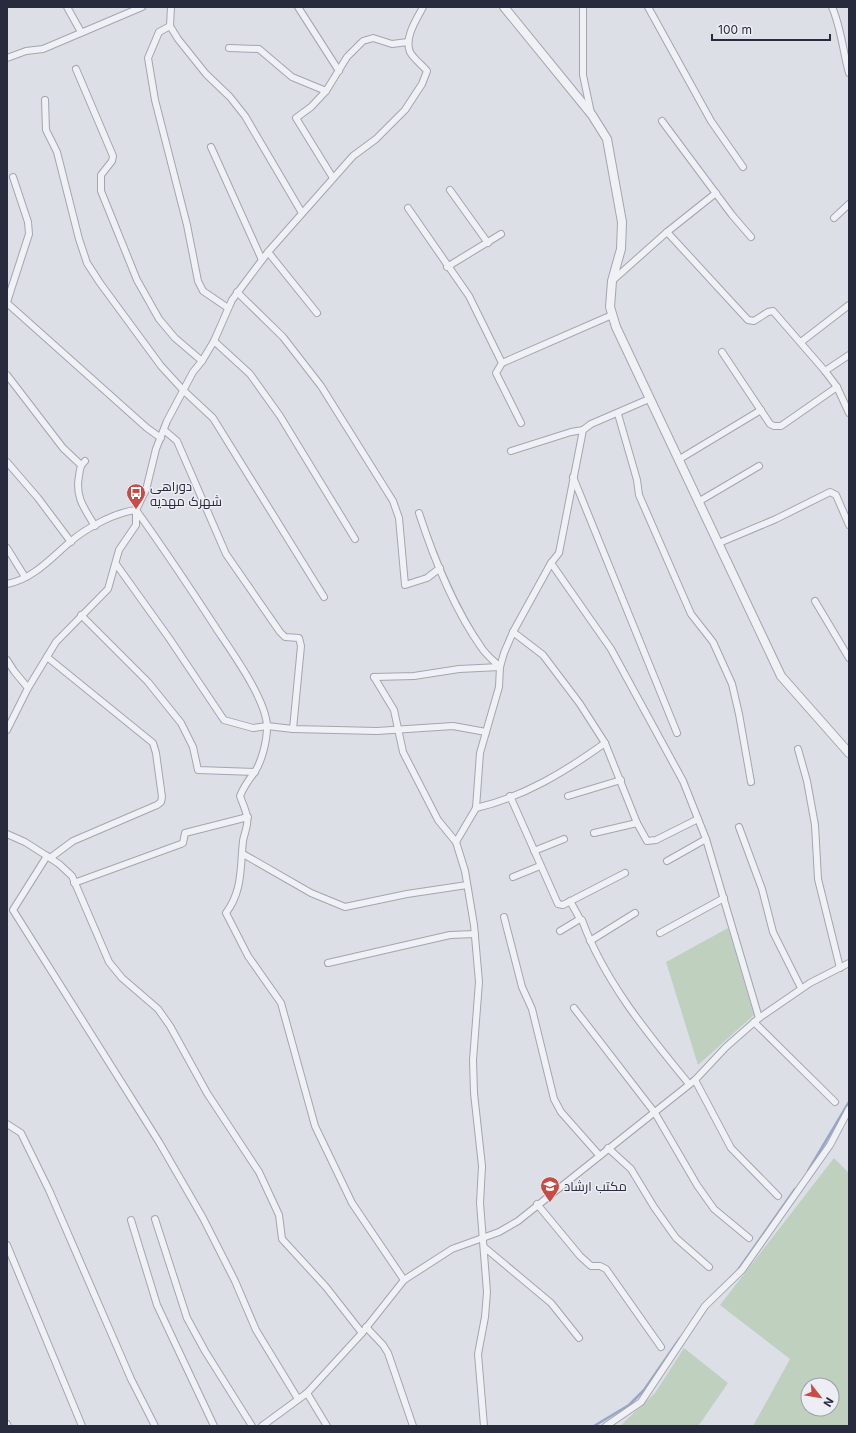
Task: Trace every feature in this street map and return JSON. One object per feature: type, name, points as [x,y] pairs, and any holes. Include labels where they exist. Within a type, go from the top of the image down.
[{"type":"street","points":[[67,7],[81,32]]},
{"type":"street","points":[[121,7],[125,13]]},
{"type":"street","points":[[7,54],[7,58],[26,51],[43,48],[142,7]]},
{"type":"street","points":[[171,7],[170,26],[206,74],[230,97],[245,116],[302,213]]},
{"type":"street","points":[[298,7],[339,71]]},
{"type":"street","points":[[7,730],[28,688],[56,642],[108,589],[120,550],[136,525],[136,510],[146,490],[164,430],[193,372],[202,361],[214,341],[228,308],[237,292],[268,252],[353,156],[376,139],[405,110],[422,84],[427,71],[410,52],[408,42],[412,29],[423,7]]},
{"type":"street","points":[[504,7],[592,114],[607,139],[622,222],[621,249],[612,281],[610,307],[612,315],[649,399],[719,543],[781,676],[849,753]]},
{"type":"street","points":[[583,7],[583,75],[592,114]]},
{"type":"street","points":[[648,7],[711,121],[743,166]]},
{"type":"street","points":[[832,7],[836,16],[842,50],[849,73]]},
{"type":"street","points":[[170,26],[159,32],[148,58],[155,100],[187,225],[198,281],[203,291],[228,308]]},
{"type":"street","points":[[333,178],[296,118],[311,107],[326,91],[347,57],[362,41],[372,38],[392,44],[408,42]]},
{"type":"street","points":[[229,48],[259,49],[292,76],[326,91]]},
{"type":"street","points":[[76,68],[113,156],[112,161],[101,175],[101,191],[137,280],[159,319],[175,338],[202,361]]},
{"type":"street","points":[[45,100],[46,130],[57,152],[79,239],[88,263],[100,284],[161,366],[183,390],[213,418],[324,597]]},
{"type":"street","points":[[662,121],[751,237]]},
{"type":"street","points":[[211,147],[262,260]]},
{"type":"street","points":[[13,177],[28,222],[29,234],[7,302],[147,428],[161,438]]},
{"type":"street","points":[[450,190],[488,243]]},
{"type":"street","points":[[612,281],[667,232],[716,193]]},
{"type":"street","points":[[834,218],[849,204]]},
{"type":"street","points":[[408,208],[447,267],[469,296],[502,363]]},
{"type":"street","points":[[667,232],[748,320],[754,321],[768,312],[773,311],[801,342],[837,387],[849,413]]},
{"type":"street","points":[[447,267],[501,234]]},
{"type":"street","points":[[268,252],[317,313]]},
{"type":"street","points":[[237,292],[283,337],[321,386],[393,500],[399,518],[406,585],[427,578],[440,568]]},
{"type":"street","points":[[801,342],[849,305]]},
{"type":"street","points":[[521,423],[496,373],[502,363],[612,315]]},
{"type":"street","points":[[214,341],[250,374],[280,416],[355,539]]},
{"type":"street","points":[[722,352],[760,410],[770,424],[774,426],[781,426],[837,387]]},
{"type":"street","points":[[825,371],[849,355]]},
{"type":"street","points":[[7,375],[63,448],[83,464],[77,491],[82,505],[95,526]]},
{"type":"street","points":[[511,451],[571,432],[583,430],[591,424],[618,414],[649,399]]},
{"type":"street","points":[[678,460],[760,410]]},
{"type":"street","points":[[618,414],[637,480],[639,495],[691,614],[713,642],[732,684],[751,782]]},
{"type":"street","points":[[164,430],[177,441],[226,554],[280,632],[285,637],[298,638],[301,646],[293,729]]},
{"type":"street","points":[[456,842],[476,808],[480,753],[499,687],[500,667],[513,632],[551,563],[559,553],[583,430]]},
{"type":"street","points":[[7,462],[38,498],[71,542]]},
{"type":"street","points":[[698,502],[759,466]]},
{"type":"street","points":[[573,477],[678,732]]},
{"type":"street","points":[[719,543],[776,519],[830,492],[836,495],[849,525]]},
{"type":"street","points":[[7,584],[18,582],[51,560],[71,542],[95,526],[124,511],[136,510]]},
{"type":"street","points":[[136,510],[180,572],[247,674],[265,714],[267,726],[265,743],[255,772],[246,781],[240,796],[248,818],[242,867],[237,890],[232,904],[226,913],[248,956],[281,1003],[315,1126],[352,1203],[404,1280]]},
{"type":"street","points":[[419,513],[440,568],[467,624],[482,648],[500,667]]},
{"type":"street","points":[[7,548],[25,577]]},
{"type":"street","points":[[551,563],[611,649],[683,781],[706,839],[724,898],[756,1020],[835,1102]]},
{"type":"street","points":[[116,564],[169,638],[224,720],[253,728],[267,726],[293,729],[377,731],[453,726],[486,732]]},
{"type":"street","points":[[815,601],[849,658]]},
{"type":"street","points":[[81,615],[148,682],[181,723],[193,747],[198,770],[255,772]]},
{"type":"street","points":[[513,632],[543,655],[580,704],[605,743],[637,823],[647,842],[656,840],[698,819]]},
{"type":"street","points":[[47,657],[152,743],[156,753],[162,797],[161,802],[156,805],[73,841],[48,857],[13,910],[175,1170],[203,1218],[235,1282],[256,1330],[298,1399]]},
{"type":"street","points":[[7,660],[28,688]]},
{"type":"street","points":[[484,1426],[478,1354],[485,1317],[487,1292],[480,1203],[482,1166],[474,1093],[473,1060],[479,982],[465,871],[456,842],[438,820],[403,752],[394,710],[374,677],[414,676],[459,669],[500,667]]},
{"type":"street","points":[[476,808],[553,778],[605,743]]},
{"type":"street","points":[[798,749],[807,781],[815,825],[818,879],[840,968]]},
{"type":"street","points":[[568,796],[621,780]]},
{"type":"street","points":[[510,796],[558,904],[561,906],[624,873]]},
{"type":"street","points":[[74,883],[181,844],[185,833],[248,818]]},
{"type":"street","points":[[594,833],[637,823]]},
{"type":"street","points":[[739,827],[762,889],[774,932],[801,988]]},
{"type":"street","points":[[7,834],[24,842],[69,872],[109,962],[122,978],[162,1014],[207,1093],[259,1172],[279,1216],[282,1239],[326,1288],[362,1333]]},
{"type":"street","points":[[534,851],[564,839]]},
{"type":"street","points":[[667,861],[706,839]]},
{"type":"street","points":[[243,854],[311,893],[345,907],[407,894],[467,885]]},
{"type":"street","points":[[513,877],[540,866]]},
{"type":"street","points":[[660,933],[724,898]]},
{"type":"street","points":[[570,901],[582,920],[590,941],[619,992],[654,1041],[689,1084]]},
{"type":"street","points":[[590,941],[636,913]]},
{"type":"street","points":[[504,917],[522,987],[532,1009],[554,1099],[562,1112],[599,1155]]},
{"type":"street","points":[[560,931],[580,919]]},
{"type":"street","points":[[328,963],[450,935],[474,934]]},
{"type":"street","points":[[262,1426],[307,1393],[362,1333],[404,1280],[452,1249],[499,1232],[518,1221],[599,1155],[655,1114],[695,1080],[726,1047],[756,1020],[801,988],[849,963]]},
{"type":"street","points":[[574,1008],[655,1114],[697,1186],[714,1209],[749,1238]]},
{"type":"street","points":[[695,1080],[731,1148],[778,1196]]},
{"type":"street","points":[[606,1426],[641,1402],[705,1306],[742,1270],[830,1145],[849,1109]]},
{"type":"street","points":[[7,1124],[21,1133],[47,1186],[131,1379],[155,1426]]},
{"type":"street","points":[[608,1148],[631,1169],[654,1207],[676,1238],[708,1267]]},
{"type":"street","points":[[537,1204],[580,1256],[591,1266],[600,1266],[606,1269],[661,1347]]},
{"type":"street","points":[[130,1220],[157,1305],[214,1426]]},
{"type":"street","points":[[155,1220],[186,1318],[204,1351],[252,1426]]},
{"type":"street","points":[[7,1244],[82,1426]]},
{"type":"street","points":[[484,1247],[551,1303],[579,1338]]},
{"type":"street","points":[[366,1327],[384,1345],[388,1353],[413,1426]]},
{"type":"street","points":[[307,1393],[327,1426]]},
{"type":"green space","points":[[728,928],[754,1015],[698,1065],[666,962]]},
{"type":"green space","points":[[834,1158],[849,1173],[849,1426],[753,1426],[790,1359],[720,1305]]},
{"type":"green space","points":[[684,1348],[728,1383],[699,1425],[700,1426],[620,1426],[655,1393]]},
{"type":"waterway","points":[[808,1171],[849,1102]]},
{"type":"waterway","points":[[738,1270],[795,1189]]},
{"type":"waterway","points":[[594,1426],[629,1405],[644,1390],[680,1338]]},
{"type":"place","name":"دوراهی شهرک مهدیه","points":[[136,510]]},
{"type":"place","name":"مکتب ارشاد","points":[[550,1203]]}]
